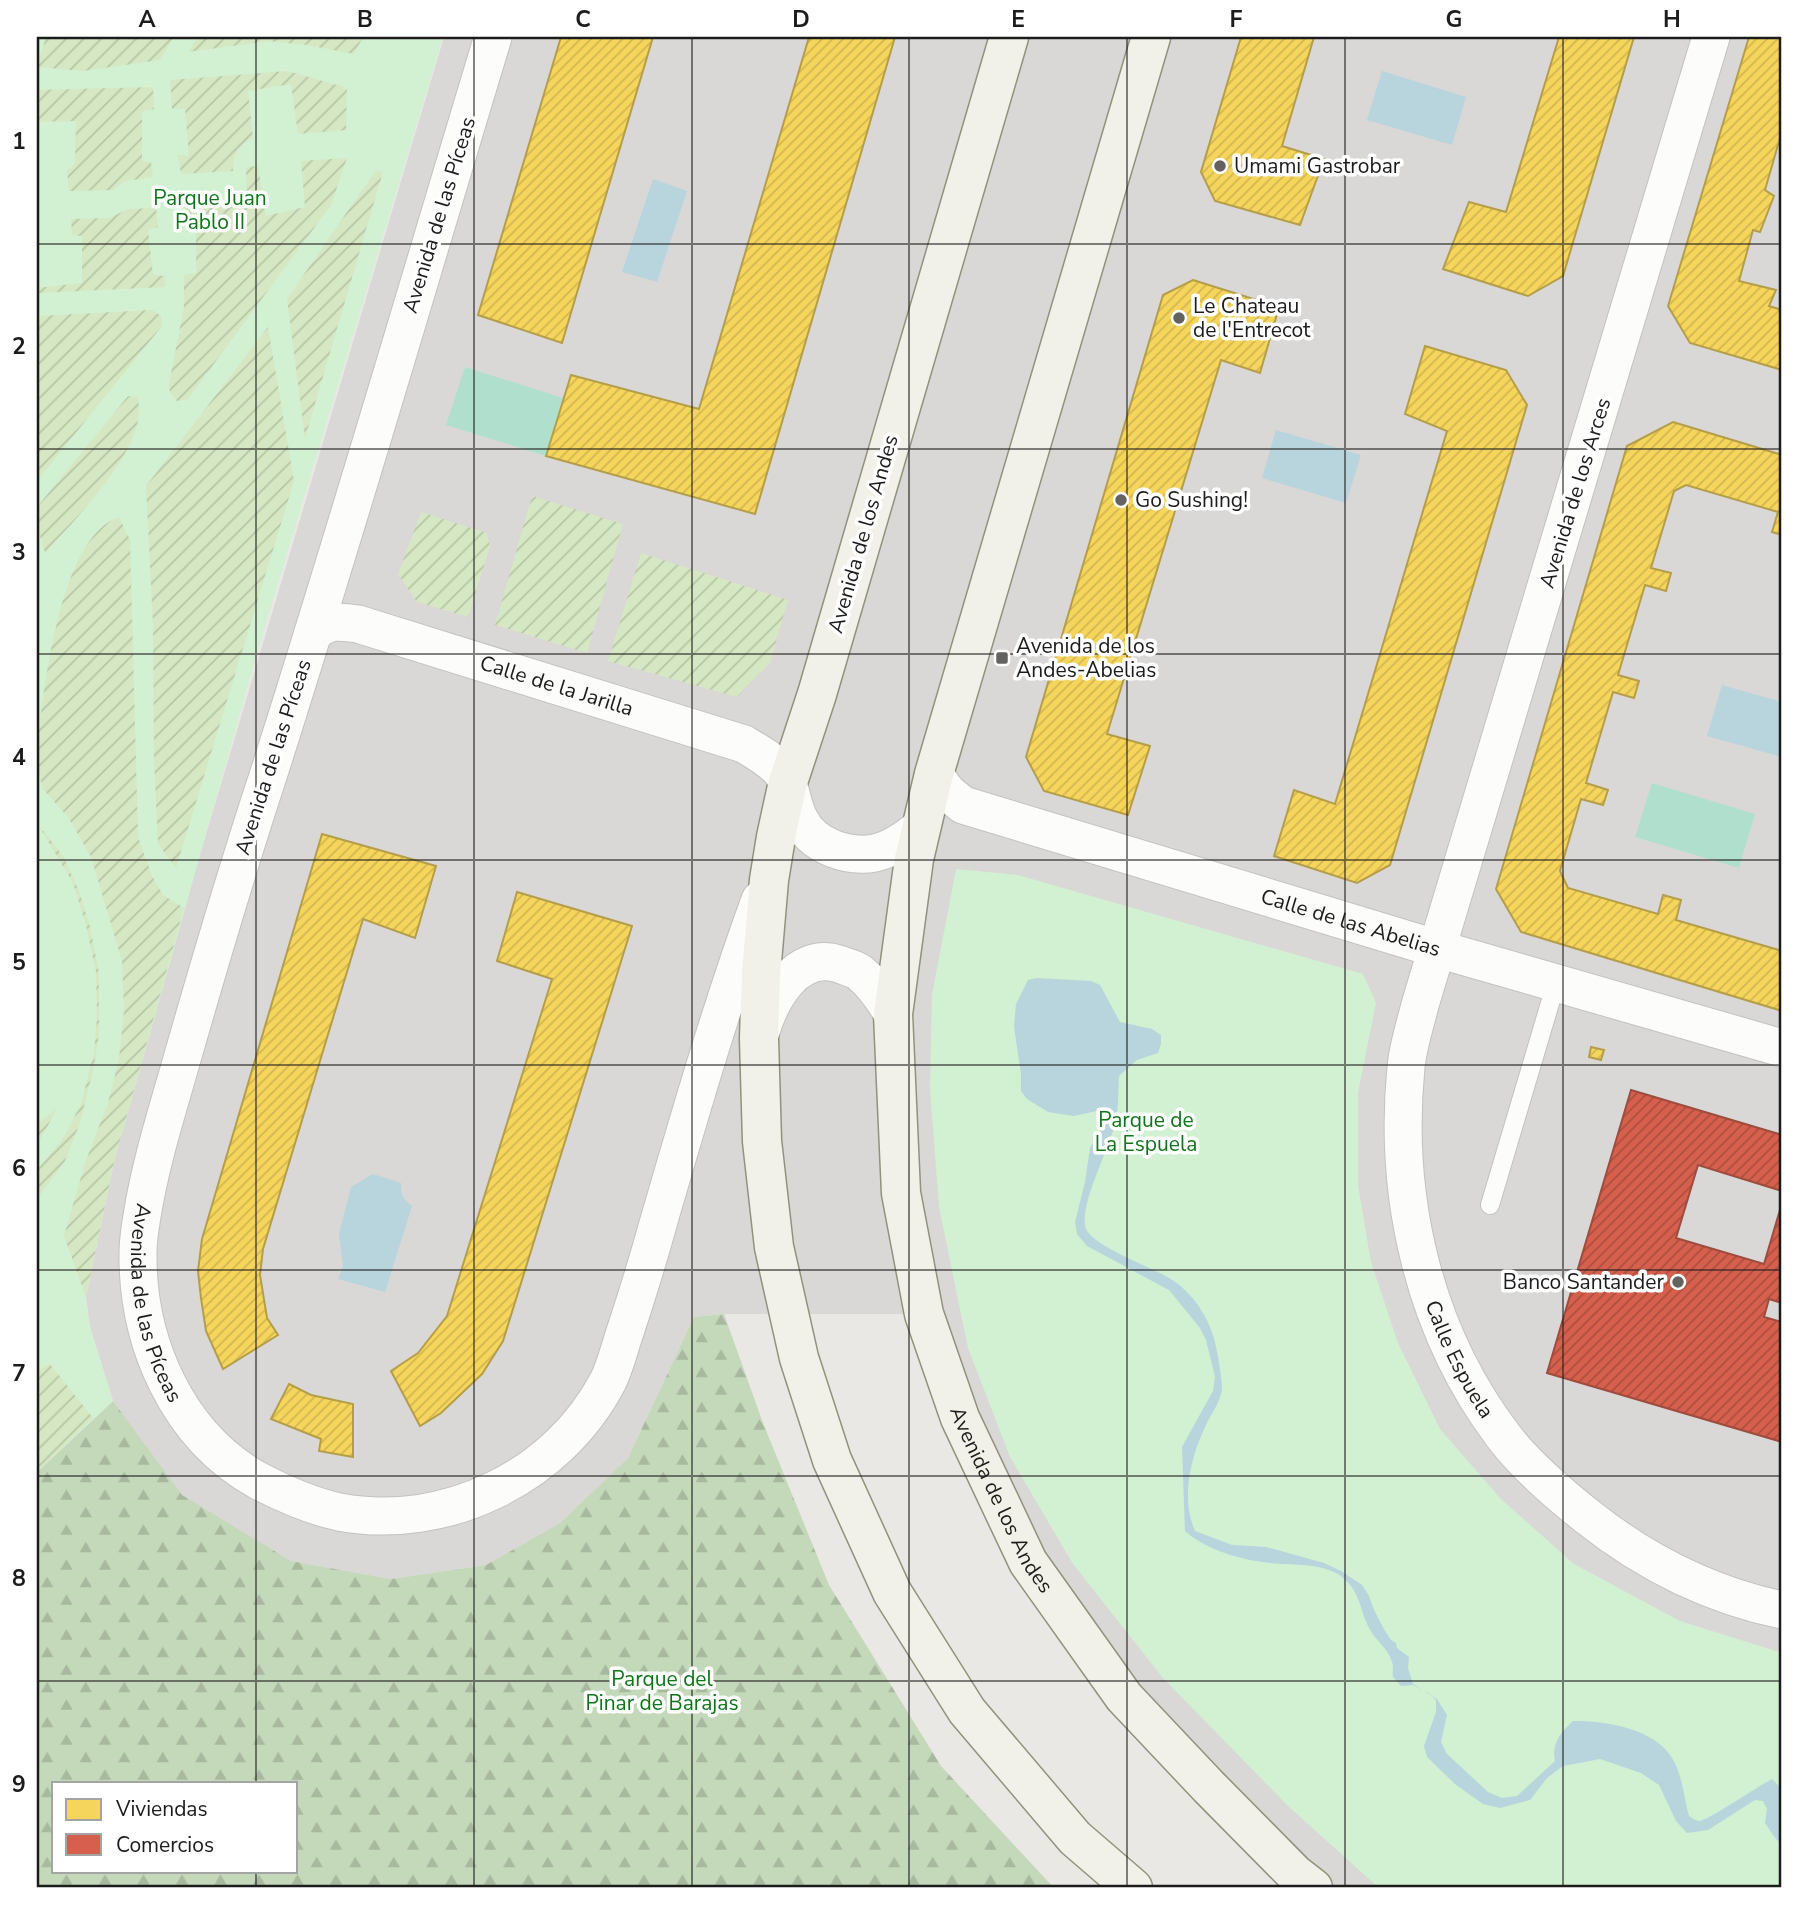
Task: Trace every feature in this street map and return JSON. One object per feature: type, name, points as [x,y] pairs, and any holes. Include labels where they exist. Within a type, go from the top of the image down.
[{"type":"main road","name":"Avenida de los Andes","points":[[1009,37],[817,694],[788,782],[769,880],[761,973],[759,1039],[762,1141],[775,1247],[799,1358],[832,1460],[892,1592],[967,1711],[1075,1839],[1133,1888]]},
{"type":"main road","name":"Avenida de los Andes","points":[[1151,37],[934,774],[914,859],[893,1014],[901,1194],[924,1314],[960,1418],[1028,1562],[1124,1697],[1285,1864],[1313,1888]]},
{"type":"street","name":"Avenida de las Píceas","points":[[493,37],[313,633],[229,897],[149,1171],[137,1248],[141,1305],[150,1345],[166,1383],[189,1420],[214,1447],[253,1478],[306,1503],[344,1513],[400,1516],[444,1510],[505,1486],[550,1455],[581,1422],[609,1379],[639,1291],[698,1087],[754,916],[769,880]]},
{"type":"street","name":"Avenida de los Arces","points":[[1438,949],[1711,37]]},
{"type":"street","name":"Calle de la Jarilla","points":[[313,633],[324,623],[338,621],[358,624],[744,744],[763,755],[780,770],[788,782]]},
{"type":"street","name":"Calle de las Abelias","points":[[934,774],[947,792],[963,805],[1438,949],[1782,1048]]},
{"type":"street","points":[[788,782],[800,821],[819,842],[835,849],[852,854],[875,853],[900,844],[922,826]]},
{"type":"street","name":"Calle Espuela","points":[[1438,949],[1420,1005],[1406,1065],[1403,1147],[1412,1233],[1426,1287],[1446,1340],[1473,1393],[1505,1439],[1540,1475],[1616,1539],[1667,1570],[1706,1588],[1750,1603],[1782,1610]]},
{"type":"street","name":"Avenida de los Andes","points":[[759,1039],[768,1009],[776,995],[800,968],[828,961],[856,970],[875,986],[893,1014]]},
{"type":"lane","points":[[1490,1205],[1556,983]]},
{"type":"shaded area","points":[[444,37],[1782,37],[1782,1888],[1313,1888],[1028,1562],[923,1314],[724,1314],[694,1317],[628,1458],[560,1523],[486,1565],[391,1579],[291,1561],[181,1495],[121,1414],[113,1401],[90,1327],[86,1297],[114,1162],[184,908]]},
{"type":"green space","name":"Parque Juan Pablo II","points":[[37,37],[443,37],[254,663],[114,1162],[86,1297],[90,1327],[113,1401],[37,1472]]},
{"type":"green space","points":[[46,37],[174,37],[160,60],[83,71],[37,67]]},
{"type":"green space","points":[[198,37],[363,37],[354,54],[268,41],[188,52]]},
{"type":"green space","points":[[288,71],[347,88],[346,130],[298,134],[291,84],[248,91],[253,138],[237,151],[233,171],[181,174],[178,155],[189,156],[185,109],[172,109],[170,80]]},
{"type":"green space","points":[[153,87],[154,109],[142,112],[142,161],[151,162],[153,177],[126,181],[113,190],[69,191],[67,170],[75,164],[76,121],[37,122],[37,90]]},
{"type":"green space","points":[[347,158],[331,205],[188,399],[177,401],[170,392],[169,384],[184,307],[184,275],[196,273],[196,228],[186,227],[184,205],[247,201],[246,167],[258,166],[266,216],[305,207],[301,161]]},
{"type":"green space","points":[[376,170],[383,172],[305,438],[287,299]]},
{"type":"green space","points":[[156,208],[158,227],[148,230],[153,275],[165,276],[165,287],[37,293],[37,288],[82,283],[82,236],[72,235],[71,219],[109,218],[128,209]]},
{"type":"green space","points":[[152,310],[161,316],[162,326],[37,481],[37,316]]},
{"type":"green space","points":[[268,327],[294,481],[176,868],[158,844],[153,625],[146,486]]},
{"type":"green space","points":[[465,367],[563,398],[546,456],[446,425]]},
{"type":"green space","points":[[128,396],[137,397],[139,416],[122,458],[91,502],[45,553],[37,526],[37,507]]},
{"type":"green space","points":[[532,496],[623,524],[587,653],[495,625]]},
{"type":"green space","points":[[421,512],[487,533],[490,547],[468,617],[417,602],[398,574]]},
{"type":"green space","points":[[119,517],[130,540],[138,837],[152,876],[163,895],[184,908],[114,1162],[86,1297],[64,1236],[85,1163],[108,1103],[119,1059],[124,1011],[122,961],[91,857],[68,817],[43,789],[37,768],[37,746],[50,654],[69,583],[82,553],[99,530]]},
{"type":"green space","points":[[641,553],[788,600],[770,663],[737,697],[608,661]]},
{"type":"green space","points":[[1652,783],[1755,814],[1739,868],[1635,837]]},
{"type":"green space","points":[[37,823],[63,856],[79,891],[90,927],[99,973],[99,1034],[80,1123],[65,1161],[37,1199],[37,1170],[64,1137],[81,1104],[94,1053],[97,1017],[96,972],[86,925],[73,883]]},
{"type":"green space","name":"Parque de La Espuela","points":[[956,869],[1018,875],[1363,974],[1376,1003],[1358,1093],[1358,1185],[1371,1262],[1398,1343],[1440,1429],[1501,1499],[1574,1564],[1680,1621],[1782,1653],[1782,1888],[1379,1888],[1288,1806],[1163,1678],[1073,1564],[1010,1457],[968,1348],[939,1207],[930,1089],[932,995]]},
{"type":"green space","points":[[57,1109],[37,1145],[37,1124]]},
{"type":"green space","name":"Parque del Pinar de Barajas","points":[[724,1314],[763,1423],[829,1585],[941,1766],[1054,1888],[37,1888],[37,1472],[113,1401],[182,1495],[291,1561],[391,1579],[486,1565],[560,1523],[628,1458],[694,1317]]},
{"type":"green space","points":[[50,1364],[93,1418],[37,1472],[37,1371]]},
{"type":"water","points":[[1382,71],[1466,97],[1452,145],[1367,120]]},
{"type":"water","points":[[653,179],[687,191],[657,282],[622,272]]},
{"type":"water","points":[[1276,430],[1361,455],[1346,503],[1262,478]]},
{"type":"water","points":[[1722,685],[1782,702],[1782,757],[1707,736]]},
{"type":"water","points":[[1037,978],[1091,981],[1100,985],[1120,1022],[1152,1029],[1161,1035],[1158,1053],[1137,1060],[1119,1076],[1116,1119],[1087,1202],[1085,1226],[1097,1241],[1108,1248],[1178,1284],[1201,1310],[1215,1341],[1222,1389],[1196,1449],[1189,1476],[1188,1504],[1195,1531],[1232,1545],[1266,1547],[1324,1563],[1362,1585],[1385,1631],[1397,1648],[1409,1657],[1408,1668],[1413,1684],[1423,1691],[1413,1685],[1401,1686],[1393,1677],[1390,1657],[1371,1631],[1357,1596],[1351,1586],[1335,1572],[1314,1566],[1236,1557],[1203,1544],[1185,1531],[1182,1447],[1213,1391],[1215,1377],[1206,1340],[1200,1328],[1169,1290],[1087,1246],[1077,1234],[1075,1222],[1090,1148],[1109,1115],[1110,1108],[1074,1116],[1048,1112],[1027,1099],[1021,1091],[1014,1027],[1016,1004],[1028,980]]},
{"type":"water","points":[[373,1174],[401,1183],[403,1196],[412,1206],[385,1292],[338,1279],[343,1267],[339,1234],[351,1187]]},
{"type":"water","points":[[1432,1696],[1437,1699],[1447,1715],[1441,1742],[1447,1754],[1488,1792],[1502,1798],[1517,1796],[1555,1761],[1554,1749],[1558,1739],[1573,1721],[1614,1725],[1641,1733],[1664,1748],[1678,1771],[1689,1816],[1698,1821],[1712,1816],[1772,1779],[1782,1789],[1782,1844],[1765,1823],[1767,1809],[1763,1801],[1755,1800],[1708,1830],[1687,1833],[1676,1821],[1659,1785],[1641,1773],[1600,1759],[1563,1766],[1547,1778],[1530,1800],[1500,1808],[1483,1804],[1455,1784],[1427,1757],[1424,1746],[1436,1712],[1436,1700]]},
{"type":"building: Viviendas","points":[[561,37],[653,37],[562,343],[478,315]]},
{"type":"building: Viviendas","points":[[809,37],[895,37],[755,514],[546,456],[571,375],[699,409]]},
{"type":"building: Viviendas","points":[[1241,37],[1314,37],[1282,146],[1324,159],[1300,225],[1215,201],[1201,172]]},
{"type":"building: Viviendas","points":[[1559,37],[1634,37],[1563,276],[1528,296],[1443,269],[1469,202],[1506,212]]},
{"type":"building: Viviendas","points":[[1749,37],[1782,37],[1782,131],[1765,190],[1774,196],[1760,232],[1753,230],[1739,281],[1776,290],[1769,306],[1782,310],[1782,370],[1690,343],[1668,306]]},
{"type":"building: Viviendas","points":[[1193,280],[1279,307],[1260,373],[1221,360],[1107,734],[1150,746],[1128,815],[1044,791],[1026,757],[1163,295]]},
{"type":"building: Viviendas","points":[[1425,346],[1506,370],[1527,405],[1390,865],[1357,883],[1274,856],[1294,790],[1335,804],[1447,431],[1405,414]]},
{"type":"building: Viviendas","points":[[1673,422],[1782,455],[1782,535],[1772,532],[1778,512],[1686,485],[1674,491],[1651,568],[1671,573],[1666,591],[1645,585],[1618,675],[1639,681],[1634,698],[1613,692],[1586,783],[1608,790],[1603,805],[1581,799],[1560,871],[1568,888],[1658,914],[1663,895],[1681,900],[1676,920],[1782,951],[1782,1011],[1521,932],[1496,889],[1627,446]]},
{"type":"building: Viviendas","points":[[322,834],[436,866],[415,938],[363,919],[263,1249],[260,1275],[267,1318],[278,1335],[223,1369],[206,1331],[198,1271],[202,1239]]},
{"type":"building: Viviendas","points":[[517,892],[632,926],[503,1341],[482,1374],[441,1413],[420,1426],[391,1371],[418,1353],[447,1316],[552,979],[497,961]]},
{"type":"building: Viviendas","points":[[1591,1047],[1604,1050],[1601,1060],[1589,1057]]},
{"type":"building: Viviendas","points":[[289,1384],[311,1395],[353,1404],[353,1457],[319,1451],[321,1439],[271,1419]]},
{"type":"building: Comercios","name":"Banco Santander","points":[[1631,1090],[1782,1135],[1782,1191],[1698,1165],[1676,1238],[1764,1264],[1782,1203],[1782,1303],[1769,1299],[1764,1317],[1782,1322],[1782,1442],[1547,1373]]},
{"type":"place","name":"Umami Gastrobar","points":[[1220,166]]},
{"type":"place","name":"Le Chateau de l'Entrecot","points":[[1179,318]]},
{"type":"place","name":"Go Sushing!","points":[[1121,500]]},
{"type":"place","name":"Avenida de los Andes-Abelias","points":[[1002,658]]},
{"type":"place","name":"Banco Santander","points":[[1678,1282]]}]
